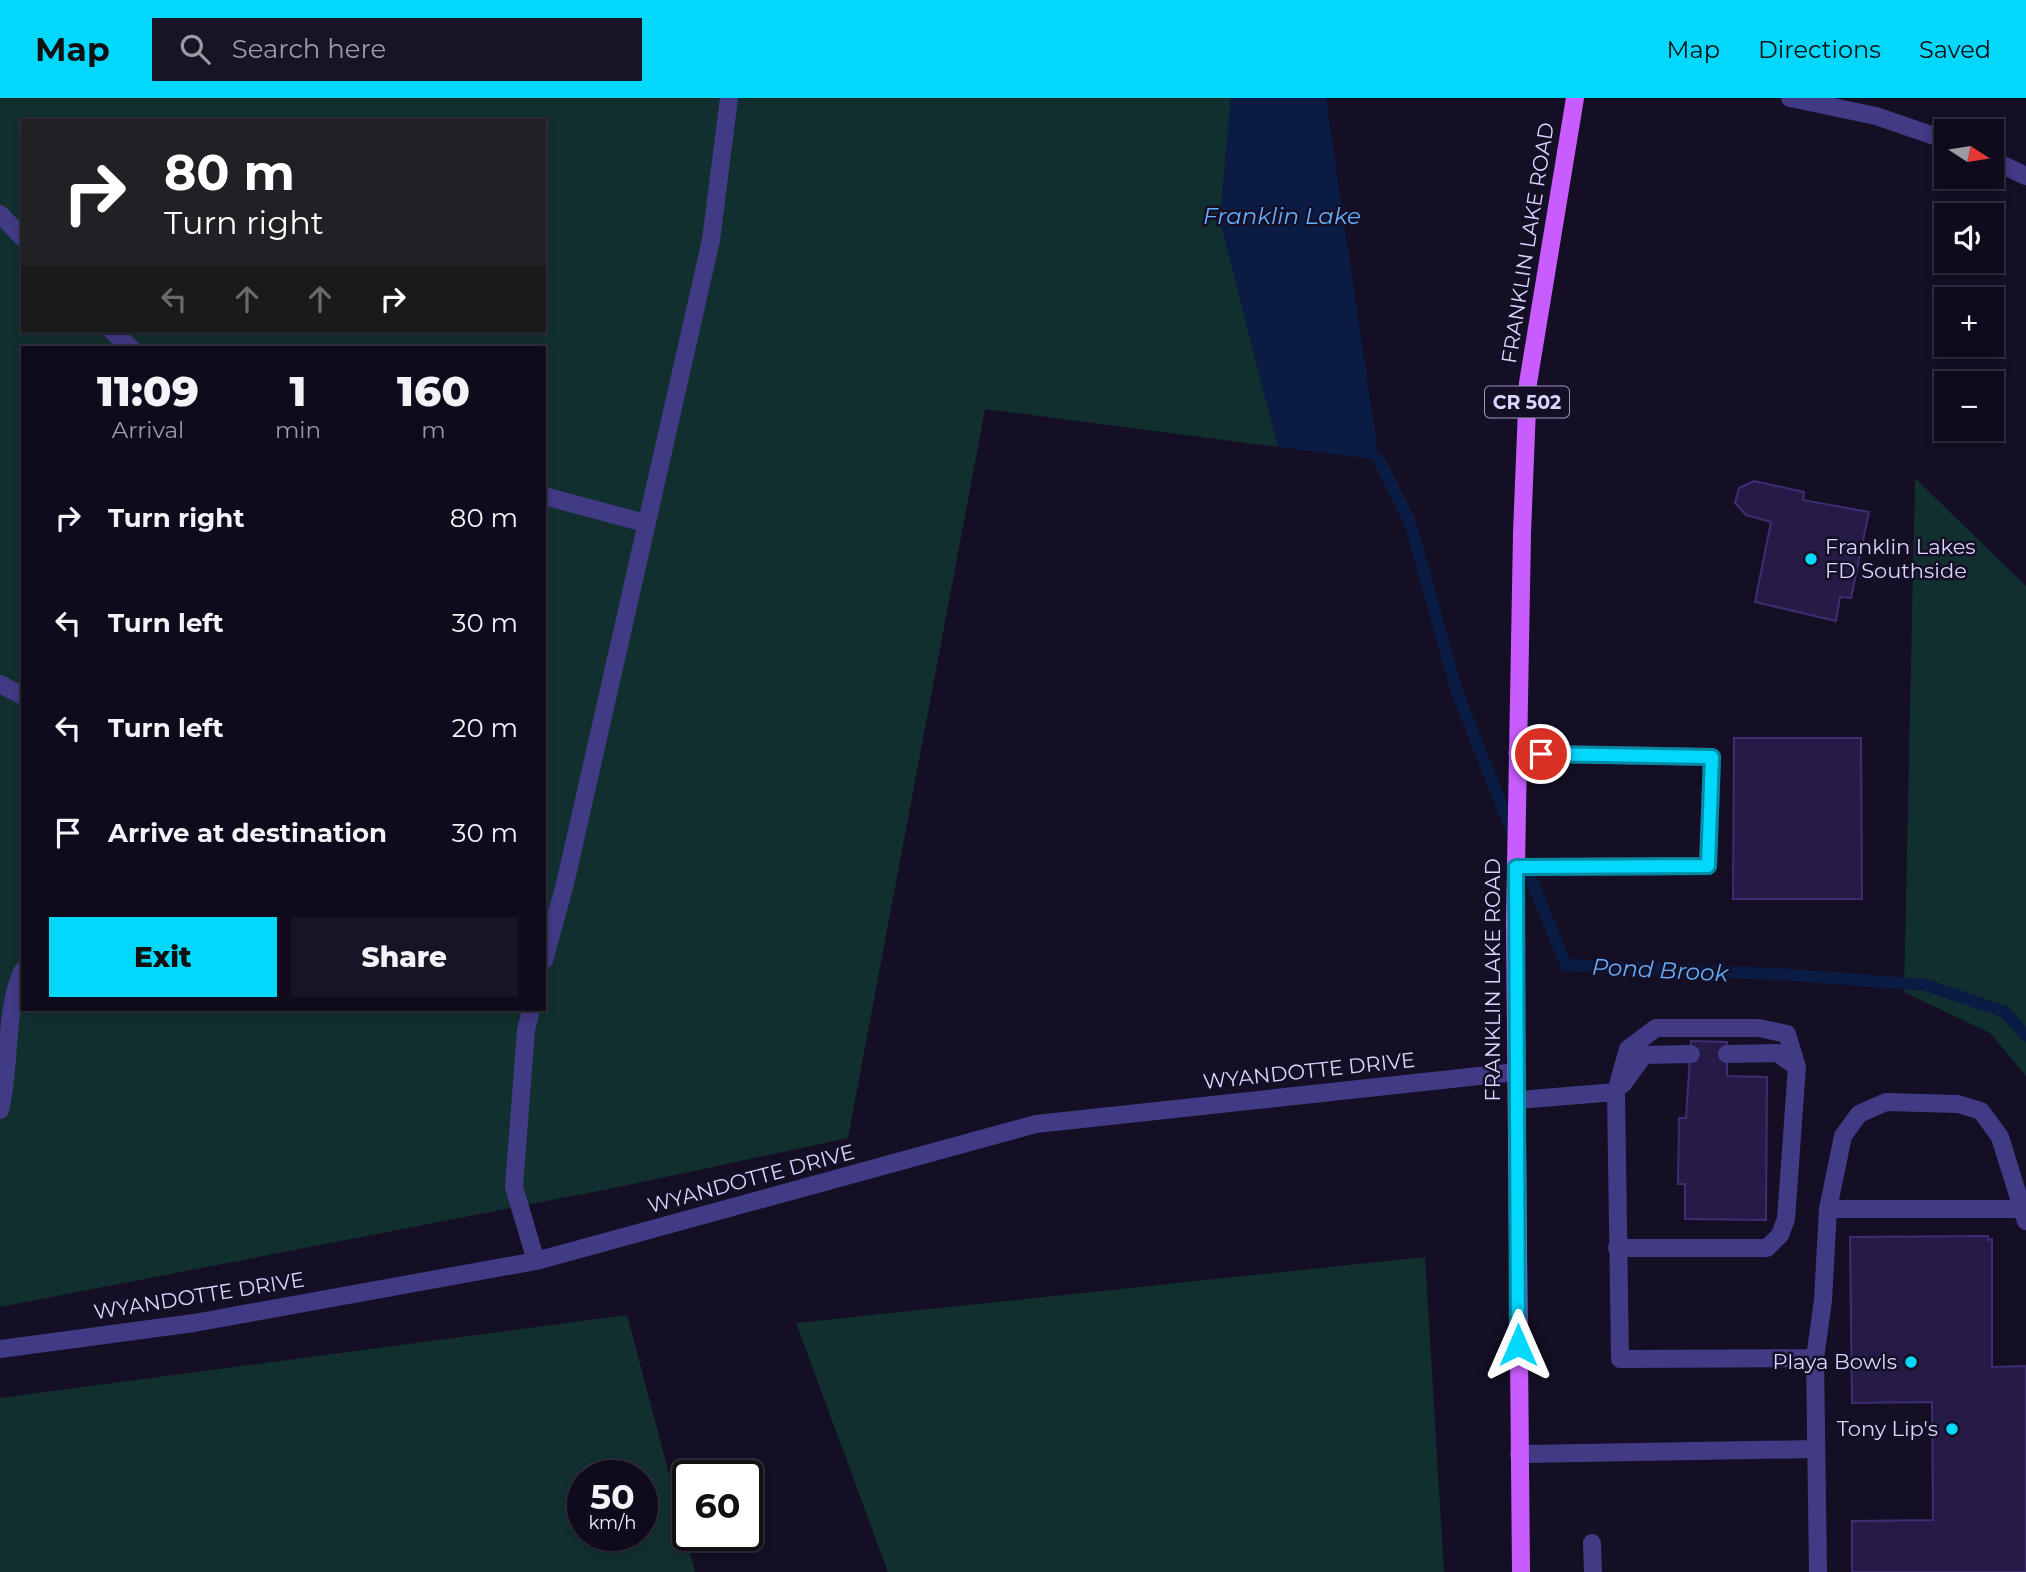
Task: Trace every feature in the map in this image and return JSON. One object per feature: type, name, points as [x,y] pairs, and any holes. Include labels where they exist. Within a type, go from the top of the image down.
[{"type":"main road","name":"FRANKLIN LAKE ROAD","points":[[1521,1572],[1515,922],[1518,710],[1528,383],[1575,98]]},
{"type":"street","points":[[546,953],[565,884],[710,240],[729,98]]},
{"type":"street","points":[[1790,98],[1876,116],[1934,136]]},
{"type":"street","points":[[2004,166],[2026,176]]},
{"type":"street","points":[[0,214],[21,236]]},
{"type":"street","points":[[114,333],[129,346]]},
{"type":"street","points":[[546,496],[645,523]]},
{"type":"street","points":[[0,684],[21,695]]},
{"type":"street","points":[[1516,867],[1708,866],[1712,757],[1517,754]]},
{"type":"street","points":[[0,1110],[7,1083],[15,986],[21,974]]},
{"type":"street","points":[[531,1011],[526,1030],[514,1187],[536,1261]]},
{"type":"street","points":[[1617,1248],[1767,1248],[1780,1235],[1786,1219],[1797,1067],[1787,1034],[1759,1028],[1656,1028],[1628,1049],[1616,1092],[1617,1248],[1620,1359],[1815,1358]]},
{"type":"street","points":[[1727,1054],[1777,1053],[1797,1067]]},
{"type":"street","points":[[1517,1100],[1616,1092],[1644,1055],[1691,1054]]},
{"type":"street","name":"WYANDOTTE DRIVE","points":[[0,1348],[194,1323],[536,1261],[1036,1124],[1516,1072]]},
{"type":"street","points":[[1818,1572],[1815,1358],[1823,1300],[1828,1209],[1843,1136],[1859,1114],[1886,1102],[1958,1104],[1981,1111],[2000,1137],[2016,1182],[2023,1215],[1828,1209]]},
{"type":"street","points":[[1519,1454],[1816,1449]]},
{"type":"street","points":[[1592,1544],[1592,1572]]},
{"type":"green space","points":[[0,98],[1231,98],[1220,220],[1278,447],[985,409],[848,1138],[614,1188],[0,1307]]},
{"type":"green space","points":[[1915,478],[2026,586],[2026,1076],[1990,1033],[1904,992]]},
{"type":"green space","points":[[1425,1257],[1444,1572],[888,1572],[796,1323]]},
{"type":"green space","points":[[627,1315],[672,1485],[672,1551],[689,1551],[695,1572],[0,1572],[0,1398]]},
{"type":"water","name":"Franklin Lake","points":[[1231,98],[1326,98],[1379,460],[1278,447],[1220,220]]},
{"type":"building","name":"Franklin Lakes FD Southside","points":[[1754,481],[1804,492],[1803,500],[1869,512],[1851,598],[1840,597],[1836,621],[1755,602],[1771,522],[1746,515],[1735,503],[1739,488]]},
{"type":"building","points":[[1734,738],[1861,738],[1862,899],[1733,899]]},
{"type":"building","points":[[1691,1041],[1727,1042],[1727,1076],[1767,1077],[1766,1220],[1685,1219],[1685,1184],[1678,1184],[1679,1118],[1686,1118]]},
{"type":"building","points":[[1988,1236],[1988,1240],[1992,1239],[1992,1367],[2026,1366],[2026,1572],[1852,1572],[1852,1521],[1933,1520],[1932,1402],[1852,1403],[1850,1237]]},
{"type":"waterway","name":"Pond Brook","points":[[1379,460],[1410,522],[1457,692],[1513,834]]},
{"type":"waterway","name":"Pond Brook","points":[[1524,861],[1566,965],[1777,974],[1926,985],[2005,1012],[2026,1036]]},
{"type":"place","name":"Franklin Lakes FD Southside","points":[[1811,559]]},
{"type":"place","name":"Playa Bowls","points":[[1911,1362]]},
{"type":"place","name":"Tony Lip's","points":[[1952,1429]]},
{"type":"route","points":[[1518,1345],[1516,867],[1708,866],[1712,757],[1541,754]]}]
